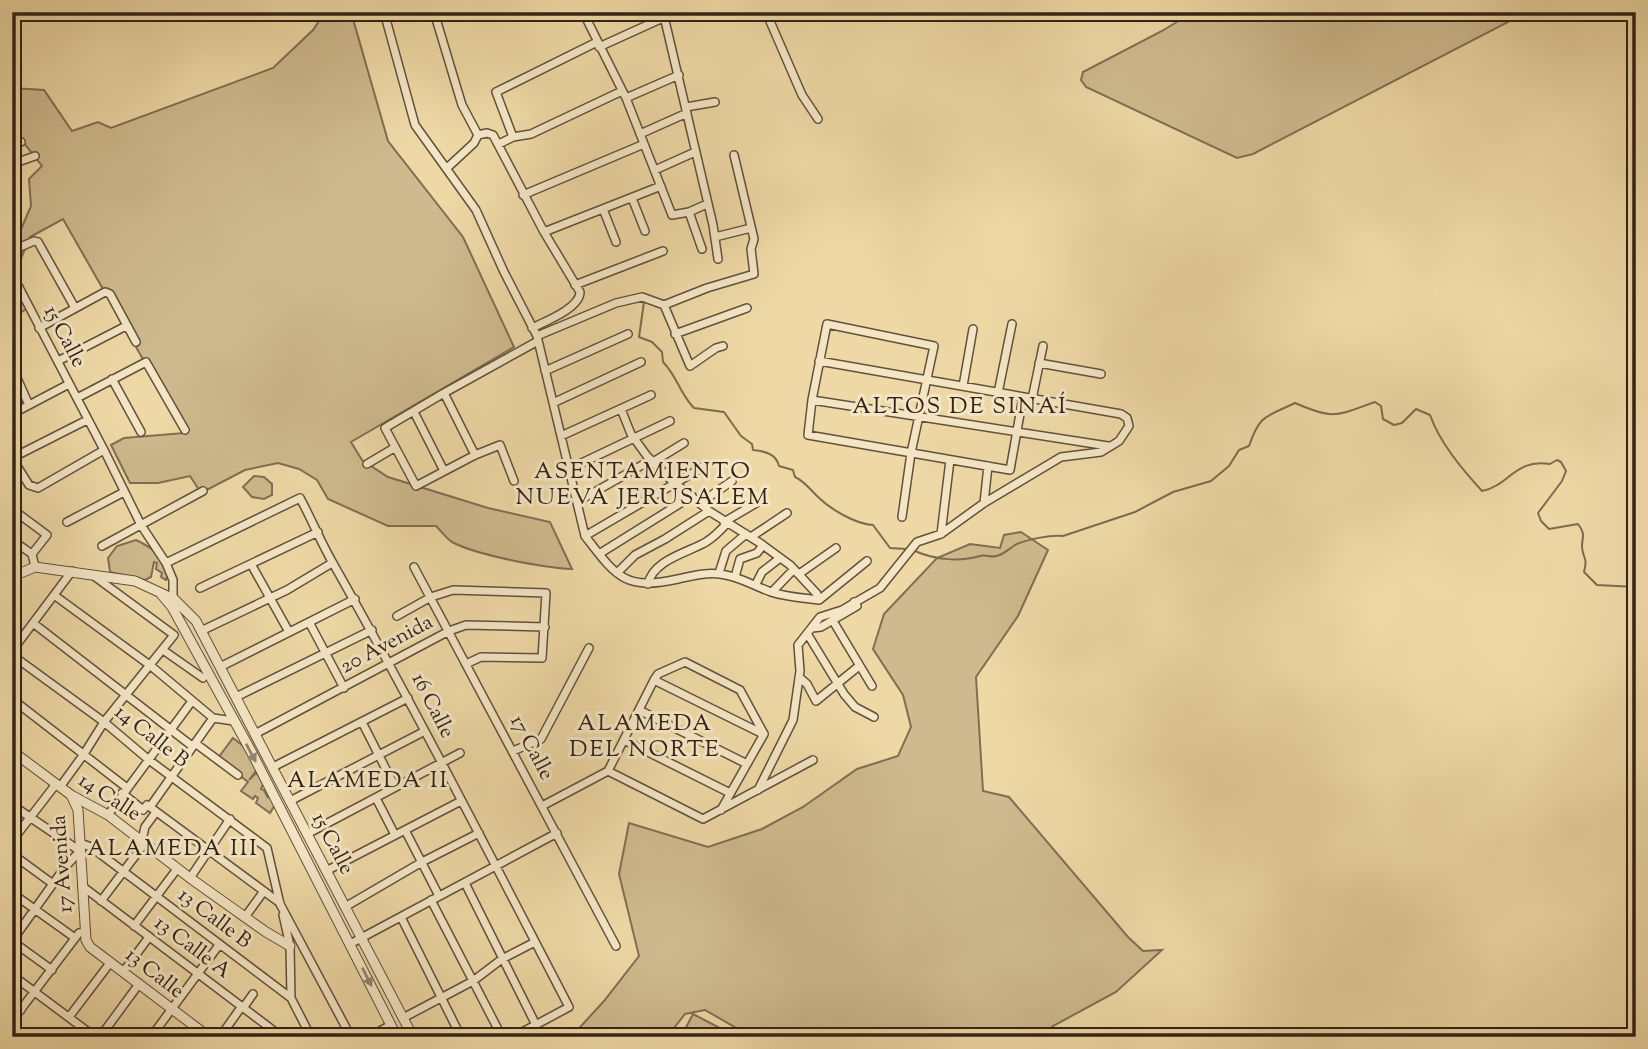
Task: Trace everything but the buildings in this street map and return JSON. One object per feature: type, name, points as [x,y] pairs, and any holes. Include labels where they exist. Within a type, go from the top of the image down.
[{"type":"street","points":[[384,12],[415,125],[480,219],[537,339],[585,536],[599,554],[628,581],[648,584],[704,573],[719,573],[756,584],[772,592],[819,600],[867,561]]},
{"type":"street","points":[[434,12],[462,105],[478,135]]},
{"type":"street","points":[[583,12],[624,95],[672,215],[690,212],[707,204]]},
{"type":"street","points":[[766,12],[802,95],[818,119]]},
{"type":"street","points":[[513,137],[496,92],[664,15],[718,259]]},
{"type":"street","points":[[499,144],[513,137],[531,134],[679,75]]},
{"type":"street","points":[[640,134],[686,110],[715,102]]},
{"type":"street","points":[[478,135],[490,133],[499,144],[523,195],[580,292],[578,301],[532,328]]},
{"type":"street","points":[[447,168],[474,143],[478,135]]},
{"type":"street","points":[[12,146],[21,142]]},
{"type":"street","points":[[523,195],[644,144]]},
{"type":"street","points":[[655,170],[695,152]]},
{"type":"street","points":[[514,481],[500,445],[416,486],[385,428],[537,339],[616,303],[642,297],[664,305],[754,274],[751,249],[754,239],[734,155]]},
{"type":"street","points":[[12,164],[35,156]]},
{"type":"street","points":[[544,232],[661,186]]},
{"type":"street","points":[[632,198],[645,232]]},
{"type":"street","points":[[603,209],[616,243]]},
{"type":"street","points":[[690,212],[702,249]]},
{"type":"street","points":[[715,237],[751,228]]},
{"type":"street","points":[[13,275],[18,248],[34,241],[38,242],[75,308]]},
{"type":"street","points":[[575,285],[663,251]]},
{"type":"street","name":"15 Calle","points":[[13,275],[141,525],[166,564],[173,580],[173,603],[397,1037]]},
{"type":"street","points":[[39,328],[107,293],[136,342]]},
{"type":"street","points":[[664,305],[690,366],[723,346]]},
{"type":"street","points":[[675,334],[747,308]]},
{"type":"street","points":[[902,517],[911,453],[934,346],[827,324],[808,435],[911,453],[950,460],[1010,470],[1043,346]]},
{"type":"street","points":[[998,393],[1012,324]]},
{"type":"street","points":[[58,361],[126,326]]},
{"type":"street","points":[[963,386],[973,330]]},
{"type":"street","points":[[545,370],[628,334]]},
{"type":"street","points":[[758,790],[791,727],[799,677],[798,645],[813,627],[880,588],[916,542],[941,534],[984,503],[1061,457],[1101,452],[1119,441],[1129,426],[1127,418],[1121,414],[819,361]]},
{"type":"street","points":[[77,398],[146,362],[184,430]]},
{"type":"street","points":[[553,403],[641,362]]},
{"type":"street","points":[[1039,363],[1101,374]]},
{"type":"street","points":[[12,367],[29,405]]},
{"type":"street","points":[[112,379],[141,432]]},
{"type":"street","points":[[12,414],[69,384]]},
{"type":"street","points":[[444,393],[475,455]]},
{"type":"street","points":[[561,436],[650,395]]},
{"type":"street","points":[[812,400],[1110,447]]},
{"type":"street","points":[[621,409],[635,439],[652,461],[709,511],[780,558],[817,594],[819,600]]},
{"type":"street","points":[[414,412],[444,471]]},
{"type":"street","points":[[87,420],[12,458],[29,485],[38,488],[104,450]]},
{"type":"street","points":[[569,469],[670,421]]},
{"type":"street","points":[[577,502],[684,443]]},
{"type":"street","points":[[367,464],[394,448]]},
{"type":"street","points":[[941,534],[950,460]]},
{"type":"street","points":[[585,536],[708,464]]},
{"type":"street","points":[[984,503],[988,466]]},
{"type":"street","points":[[700,503],[732,481]]},
{"type":"street","points":[[102,546],[203,491]]},
{"type":"street","points":[[68,522],[124,492]]},
{"type":"street","points":[[599,554],[692,496]]},
{"type":"street","name":"16 Calle","points":[[166,564],[300,498],[332,563],[372,630],[497,865],[569,1007],[536,1025]]},
{"type":"street","points":[[648,584],[656,569],[707,541],[726,522],[758,502]]},
{"type":"street","points":[[12,509],[47,535],[32,554]]},
{"type":"street","points":[[617,573],[635,555],[709,511]]},
{"type":"street","points":[[719,573],[726,551],[787,513]]},
{"type":"street","points":[[200,588],[318,532]]},
{"type":"street","points":[[12,540],[32,554],[35,567]]},
{"type":"street","points":[[736,578],[740,559],[757,553],[763,545]]},
{"type":"street","points":[[772,592],[796,572],[836,548]]},
{"type":"street","points":[[756,584],[762,572],[780,558]]},
{"type":"street","points":[[201,631],[270,599],[332,563]]},
{"type":"street","points":[[251,564],[289,632]]},
{"type":"street","points":[[14,576],[35,567],[90,573],[135,581],[157,589],[173,603]]},
{"type":"street","name":"17 Calle","points":[[414,568],[616,946]]},
{"type":"street","points":[[12,653],[72,571]]},
{"type":"street","points":[[12,841],[84,754],[104,722],[174,635],[90,573]]},
{"type":"street","points":[[397,615],[431,597],[453,590],[546,593],[542,658],[481,657],[466,664]]},
{"type":"street","points":[[54,595],[151,666],[213,718],[233,720]]},
{"type":"street","points":[[220,667],[355,599]]},
{"type":"street","points":[[813,627],[821,627],[833,621],[857,606],[854,602]]},
{"type":"street","name":"15 Calle","points":[[173,603],[185,608],[201,631],[413,1037]]},
{"type":"street","points":[[833,621],[872,686]]},
{"type":"street","points":[[309,622],[344,688]]},
{"type":"street","points":[[33,624],[171,730],[239,775]]},
{"type":"street","name":"20 Avenida","points":[[255,734],[449,631],[466,625],[545,627]]},
{"type":"street","points":[[813,627],[844,694],[855,707],[874,717]]},
{"type":"street","points":[[236,697],[372,630]]},
{"type":"street","points":[[513,751],[541,739],[589,648]]},
{"type":"street","points":[[163,650],[203,678]]},
{"type":"street","name":"14 Calle B","points":[[12,653],[267,848],[281,904]]},
{"type":"street","points":[[542,806],[608,771],[658,674],[685,662],[740,690],[764,734]]},
{"type":"street","points":[[799,677],[807,684],[816,701],[859,666]]},
{"type":"street","points":[[654,680],[764,734]]},
{"type":"street","points":[[273,767],[408,698]]},
{"type":"street","points":[[12,699],[84,754],[143,810],[147,804],[281,904],[351,1037]]},
{"type":"street","points":[[108,814],[192,701]]},
{"type":"street","points":[[639,710],[747,764]]},
{"type":"street","points":[[101,901],[143,842],[145,827],[170,776],[213,718]]},
{"type":"street","points":[[362,722],[395,788]]},
{"type":"street","points":[[290,801],[425,731]]},
{"type":"street","points":[[721,810],[764,734]]},
{"type":"street","points":[[624,740],[730,793]]},
{"type":"street","name":"14 Calle","points":[[12,751],[71,795],[108,814],[177,869],[245,918],[290,946]]},
{"type":"street","points":[[307,834],[460,753]]},
{"type":"street","points":[[608,771],[704,818],[813,760]]},
{"type":"street","name":"17 Avenida","points":[[71,795],[78,810],[85,932]]},
{"type":"street","points":[[376,798],[395,835]]},
{"type":"street","points":[[326,870],[461,801]]},
{"type":"street","name":"13 Calle B","points":[[12,805],[80,847],[91,847],[291,998],[311,1037]]},
{"type":"street","points":[[190,878],[230,819]]},
{"type":"street","points":[[405,830],[439,896]]},
{"type":"street","points":[[345,907],[422,862],[479,833]]},
{"type":"street","points":[[351,944],[557,833]]},
{"type":"street","points":[[52,970],[12,941],[80,847]]},
{"type":"street","points":[[12,854],[53,884]]},
{"type":"street","points":[[134,926],[177,869]]},
{"type":"street","points":[[464,883],[536,1025],[513,1037]]},
{"type":"street","name":"13 Calle A","points":[[82,886],[282,1037]]},
{"type":"street","points":[[245,918],[264,891]]},
{"type":"street","points":[[12,893],[75,938]]},
{"type":"street","points":[[431,901],[502,1037]]},
{"type":"street","points":[[281,904],[290,946],[291,998]]},
{"type":"street","points":[[401,917],[461,1037]]},
{"type":"street","points":[[12,1021],[79,933],[85,932]]},
{"type":"street","name":"13 Calle","points":[[85,932],[90,947],[203,1035]]},
{"type":"street","points":[[123,972],[149,937]]},
{"type":"street","points":[[403,1018],[473,981],[502,959],[536,942]]},
{"type":"street","points":[[151,1037],[219,945]]},
{"type":"street","points":[[69,1017],[110,962]]},
{"type":"street","points":[[12,975],[97,1037],[139,984]]},
{"type":"street","points":[[220,1037],[253,994]]},
{"type":"street","points":[[12,1001],[21,1010]]},
{"type":"street","points":[[369,1037],[391,1025]]},
{"type":"shaded area","points":[[325,12],[351,12],[388,141],[463,237],[514,347],[351,442],[362,460],[388,477],[488,508],[550,522],[572,569],[477,552],[452,542],[436,526],[388,526],[328,499],[317,480],[299,469],[278,463],[245,470],[201,493],[190,476],[158,483],[130,483],[111,445],[124,438],[185,433],[63,219],[30,237],[12,280],[12,250],[31,206],[29,179],[42,166],[12,128],[13,88],[44,90],[72,131],[98,122],[111,128],[273,68],[313,30]]},
{"type":"shaded area","points":[[1193,12],[1527,12],[1253,154],[1237,158],[1086,87],[1081,80],[1083,72]]},
{"type":"shaded area","points":[[12,281],[28,308],[12,318]]},
{"type":"shaded area","points":[[254,476],[264,477],[272,484],[272,495],[264,499],[252,497],[243,487]]},
{"type":"shaded area","points":[[1021,532],[1048,550],[1018,616],[976,677],[983,791],[1009,797],[1128,937],[1143,951],[1162,950],[1116,992],[1053,1026],[1041,1037],[752,1037],[705,1010],[685,1014],[667,1037],[571,1037],[604,1001],[639,956],[619,874],[629,823],[708,847],[762,829],[803,807],[857,769],[898,756],[911,727],[903,695],[873,649],[884,614],[937,558],[970,544],[1000,548],[1004,535]]},
{"type":"shaded area","points":[[136,540],[159,556],[169,572],[166,580],[161,577],[162,573],[156,569],[157,563],[154,562],[151,577],[145,580],[110,572],[108,558],[117,546]]},
{"type":"shaded area","points":[[233,738],[252,753],[259,767],[249,780],[256,773],[262,778],[261,789],[276,803],[270,813],[256,803],[258,798],[255,796],[253,799],[241,791],[248,782],[218,758]]},
{"type":"shaded area","points":[[693,1014],[737,1037],[681,1037]]},
{"type":"waterway","points":[[644,302],[639,337],[652,342],[662,352],[663,362],[694,408],[724,412],[741,436],[752,444],[753,450],[769,453],[779,466],[793,470],[795,477],[836,511],[858,522],[873,525],[890,548],[906,549]]},
{"type":"waterway","points":[[915,551],[948,559],[994,556],[1026,541],[1063,536],[1135,512],[1173,492],[1211,481],[1229,466],[1239,450],[1249,446],[1265,418],[1295,403],[1318,412],[1335,414],[1375,402],[1381,406],[1383,419],[1394,425],[1402,423],[1416,409],[1430,415],[1446,446],[1482,491],[1499,484],[1528,465],[1550,464],[1557,460],[1561,462],[1566,471],[1562,481],[1538,513],[1541,521],[1549,529],[1578,524],[1583,533],[1582,547],[1586,563],[1584,572],[1597,585],[1636,587]]},
{"type":"district","name":"ALTOS DE SINAÍ","points":[[960,407]]},
{"type":"district","name":"ASENTAMIENTO NUEVA JERUSALEM","points":[[643,485]]},
{"type":"district","name":"ALAMEDA DEL NORTE","points":[[645,737]]},
{"type":"district","name":"ALAMEDA II","points":[[368,781]]},
{"type":"district","name":"ALAMEDA III","points":[[173,849]]}]
